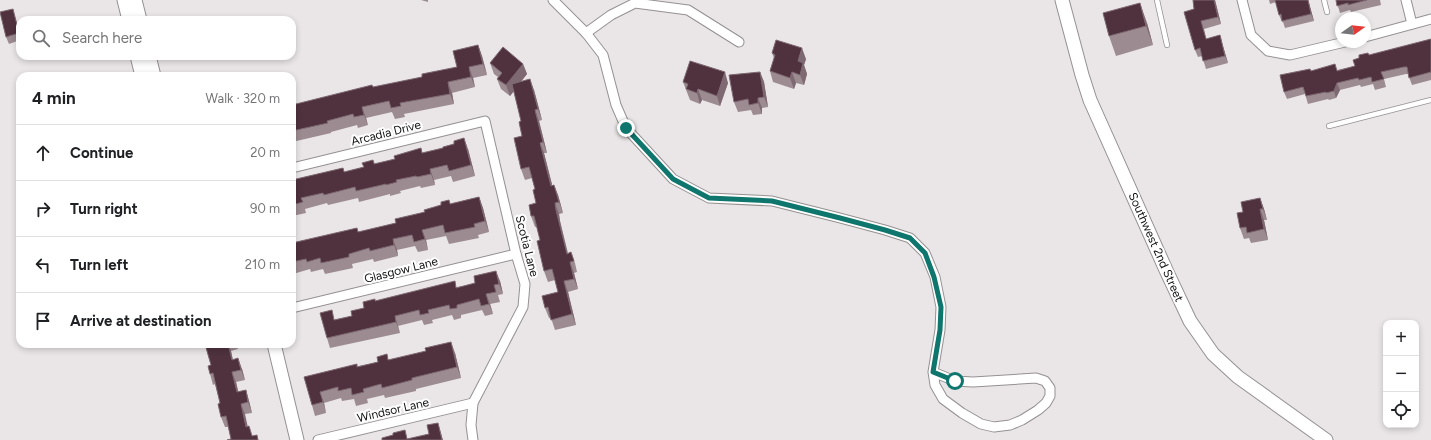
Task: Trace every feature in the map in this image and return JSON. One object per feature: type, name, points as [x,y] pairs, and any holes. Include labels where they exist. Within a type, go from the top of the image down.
[{"type":"main road","points":[[124,0],[128,16]]},
{"type":"main road","points":[[135,0],[139,16]]},
{"type":"main road","name":"Southwest 2nd Street","points":[[1062,0],[1090,100],[1190,321],[1213,354],[1238,377],[1326,440]]},
{"type":"main road","points":[[138,60],[141,72]]},
{"type":"main road","points":[[150,60],[153,72]]},
{"type":"main road","points":[[275,348],[297,440]]},
{"type":"street","points":[[554,0],[586,33],[603,55],[616,105],[626,128],[673,179],[709,198],[772,201],[885,230],[910,238],[925,253],[934,277],[941,307],[940,330],[933,372],[935,385],[943,399],[962,413],[982,424],[994,427],[1010,425],[1022,420],[1038,410],[1046,403],[1050,396],[1050,388],[1045,381],[1036,378],[973,382],[955,381],[933,372]]},
{"type":"street","points":[[1242,0],[1251,35],[1268,51],[1290,55],[1335,44]]},
{"type":"street","points":[[1406,0],[1412,24]]},
{"type":"street","points":[[586,33],[611,15],[634,3],[688,10],[739,42]]},
{"type":"street","points":[[1371,35],[1431,19]]},
{"type":"street","name":"Arcadia Drive","points":[[296,167],[485,121]]},
{"type":"street","name":"Scotia Lane","points":[[473,440],[471,425],[473,403],[523,307],[525,284],[516,254],[485,121]]},
{"type":"street","name":"Glasgow Lane","points":[[296,307],[516,254]]},
{"type":"street","name":"Windsor Lane","points":[[318,440],[473,403]]},
{"type":"lane","points":[[1157,0],[1167,45]]},
{"type":"lane","points":[[1324,0],[1327,12]]},
{"type":"lane","points":[[1329,126],[1431,100]]},
{"type":"building","points":[[1193,0],[1214,0],[1218,17],[1201,21],[1206,39],[1220,35],[1225,56],[1203,61],[1200,48],[1195,50],[1184,12],[1194,9]]},
{"type":"building","points":[[1275,0],[1308,0],[1311,14],[1282,21],[1281,14],[1279,15]]},
{"type":"building","points":[[1336,0],[1367,0],[1337,6]]},
{"type":"building","points":[[1140,3],[1146,26],[1109,36],[1103,13]]},
{"type":"building","points":[[13,9],[16,21],[16,34],[6,37],[0,12]]},
{"type":"building","points":[[1431,39],[1431,72],[1409,78],[1407,67],[1404,67],[1381,72],[1384,79],[1372,82],[1371,77],[1359,80],[1358,78],[1337,83],[1334,91],[1326,93],[1306,96],[1303,87],[1284,92],[1280,75],[1310,69],[1311,71],[1335,64],[1337,71],[1355,66],[1353,60],[1359,58],[1359,55],[1368,53],[1369,55]]},
{"type":"building","points":[[776,40],[802,48],[798,61],[803,63],[800,75],[792,72],[790,78],[770,71],[775,55],[772,53]]},
{"type":"building","points":[[478,45],[483,64],[469,67],[471,77],[448,82],[450,94],[400,103],[401,106],[391,108],[389,101],[362,107],[364,115],[354,117],[353,114],[327,121],[328,123],[296,130],[296,104],[372,85],[373,87],[422,77],[422,74],[457,67],[453,51]]},
{"type":"building","points":[[503,47],[523,64],[506,85],[497,79],[502,73],[490,63]]},
{"type":"building","points":[[690,61],[725,72],[717,96],[698,89],[697,93],[686,89],[688,84],[683,82]]},
{"type":"building","points":[[760,72],[764,97],[758,98],[758,103],[749,105],[748,99],[734,102],[729,75]]},
{"type":"building","points":[[530,79],[538,109],[535,110],[543,142],[540,143],[551,186],[554,185],[559,202],[555,203],[556,210],[567,254],[571,252],[574,261],[570,262],[574,279],[564,281],[572,314],[551,320],[548,307],[545,308],[542,296],[558,292],[552,269],[544,271],[537,241],[540,240],[534,216],[531,216],[529,205],[536,203],[533,190],[535,189],[529,167],[521,169],[514,138],[522,136],[519,122],[521,121],[512,84]]},
{"type":"building","points":[[464,138],[471,165],[449,171],[447,165],[430,169],[431,174],[396,180],[397,182],[356,191],[355,187],[324,195],[323,193],[301,198],[303,202],[296,204],[296,179],[343,168],[344,172],[364,167],[362,163],[373,160],[374,164],[395,159],[394,156],[421,148],[422,153],[443,148],[454,144],[454,141]]},
{"type":"building","points":[[479,197],[485,221],[474,224],[475,227],[445,233],[443,225],[422,230],[425,239],[414,242],[412,235],[393,239],[394,245],[370,251],[369,248],[349,254],[349,257],[321,263],[320,258],[307,262],[306,259],[296,261],[296,242],[357,228],[358,232],[396,223],[395,219],[425,212],[424,210],[441,205],[441,202],[449,200],[450,204]]},
{"type":"building","points":[[1260,198],[1263,209],[1260,209],[1264,229],[1247,233],[1246,227],[1240,228],[1237,213],[1243,212],[1241,202]]},
{"type":"building","points":[[496,271],[499,284],[494,285],[496,292],[486,294],[489,304],[481,306],[479,299],[457,305],[457,308],[450,309],[449,305],[428,310],[429,313],[420,315],[419,310],[395,316],[396,322],[327,338],[320,313],[332,310],[334,320],[352,316],[351,311],[364,308],[363,302],[375,299],[375,301],[455,281],[456,288],[475,283],[474,276]]},
{"type":"building","points":[[451,342],[457,367],[412,378],[412,380],[382,388],[381,384],[363,389],[364,392],[352,395],[351,388],[338,391],[338,387],[320,392],[323,402],[312,405],[304,377],[357,364],[357,367],[378,362],[377,357],[387,354],[388,360],[426,351],[425,348]]},
{"type":"building","points":[[206,348],[229,348],[232,360],[238,358],[241,370],[232,372],[237,392],[246,390],[248,402],[241,404],[246,427],[249,426],[252,436],[257,435],[258,440],[227,440],[231,439],[226,416],[221,417],[218,404],[220,403],[213,373],[210,374],[208,366],[211,365]]},
{"type":"building","points":[[438,423],[442,440],[382,440],[382,438],[393,435],[393,433],[405,430],[407,439],[429,434],[427,425]]},
{"type":"route","points":[[626,128],[673,179],[709,198],[772,201],[885,230],[910,238],[925,253],[934,277],[941,307],[940,330],[933,372],[955,381]]}]
